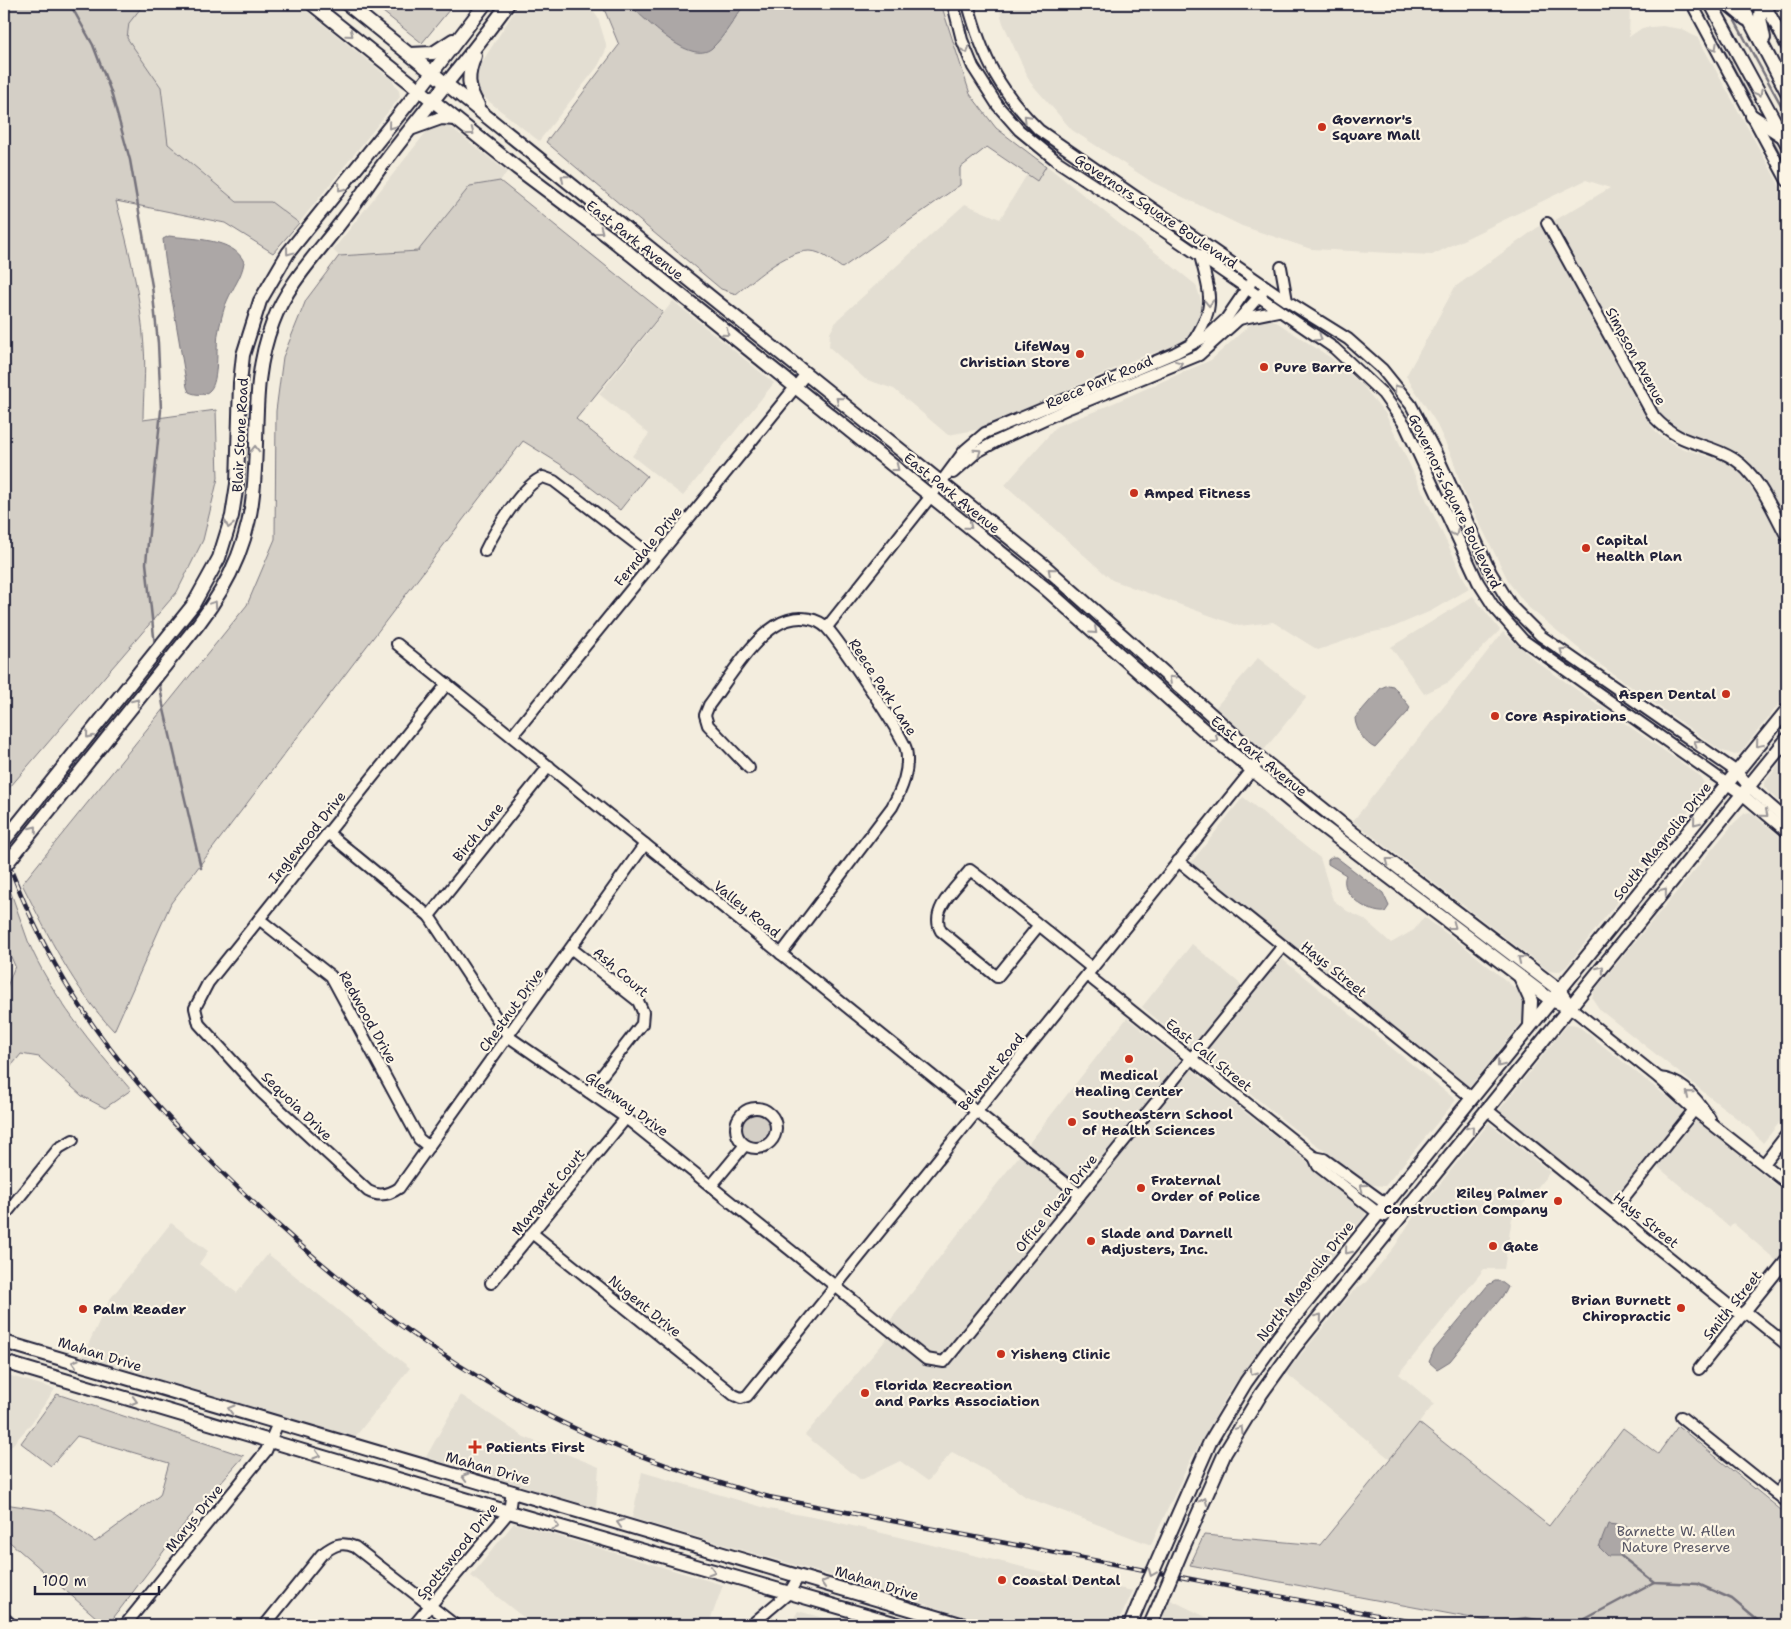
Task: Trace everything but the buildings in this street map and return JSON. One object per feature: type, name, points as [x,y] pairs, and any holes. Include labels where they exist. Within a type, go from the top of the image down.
[{"type":"main road","name":"East Park Avenue","points":[[312,4],[433,102],[609,237],[932,496],[1045,588],[1193,721],[1352,850],[1520,976],[1555,995]]},
{"type":"main road","name":"East Park Avenue","points":[[347,4],[941,483],[1097,611],[1261,759],[1570,1007]]},
{"type":"main road","name":"Blair Stone Road","points":[[4,841],[174,629],[207,584],[219,558],[228,531],[237,484],[240,383],[243,355],[251,324],[272,278],[288,253],[420,90],[485,4]]},
{"type":"main road","name":"Blair Stone Road","points":[[4,867],[184,642],[223,590],[244,537],[253,494],[257,379],[263,350],[273,321],[288,291],[411,129],[480,44],[508,4]]},
{"type":"main road","points":[[1711,4],[1785,140]]},
{"type":"main road","points":[[1728,4],[1755,30]]},
{"type":"main road","points":[[1742,4],[1787,92]]},
{"type":"main road","points":[[1761,4],[1761,24],[1770,59]]},
{"type":"main road","points":[[410,54],[433,53],[463,33]]},
{"type":"main road","points":[[480,44],[468,77],[470,90],[482,111]]},
{"type":"main road","points":[[1752,116],[1785,140]]},
{"type":"main road","points":[[411,129],[436,119],[455,119]]},
{"type":"main road","points":[[320,214],[337,228]]},
{"type":"main road","name":"South Magnolia Drive","points":[[1555,995],[1787,710]]},
{"type":"main road","points":[[1150,1625],[1220,1464],[1260,1394],[1294,1348],[1486,1109],[1787,739]]},
{"type":"main road","points":[[1520,976],[1531,1001],[1530,1026]]},
{"type":"main road","name":"North Magnolia Drive","points":[[1130,1625],[1204,1455],[1246,1382],[1279,1336],[1555,995]]},
{"type":"main road","points":[[1279,1336],[1294,1348]]},
{"type":"main road","name":"Mahan Drive","points":[[4,1342],[512,1490],[964,1625]]},
{"type":"main road","points":[[40,1373],[46,1354]]},
{"type":"main road","points":[[4,1362],[647,1553],[897,1624],[899,1606]]},
{"type":"main road","points":[[1204,1455],[1220,1464]]},
{"type":"main road","points":[[647,1553],[656,1534]]},
{"type":"street","name":"Governors Square Boulevard","points":[[953,4],[962,40],[973,66],[998,106],[1019,130],[1056,161],[1247,288],[1351,362],[1383,394],[1405,425],[1478,582],[1494,607],[1523,640],[1591,690],[1727,784],[1746,791],[1787,820]]},
{"type":"street","name":"Governors Square Boulevard","points":[[968,4],[986,60],[1000,84],[1018,108],[1039,130],[1065,150],[1362,350],[1382,369],[1411,405],[1447,476],[1491,573],[1507,598],[1541,636],[1737,772],[1746,791],[1787,832]]},
{"type":"street","points":[[1692,4],[1787,182]]},
{"type":"street","points":[[1766,4],[1787,47]]},
{"type":"street","points":[[1056,161],[1065,150]]},
{"type":"street","name":"Simpson Avenue","points":[[1547,223],[1654,417],[1674,436],[1726,454],[1742,466],[1755,480],[1787,537]]},
{"type":"street","points":[[1190,346],[1203,327],[1211,304],[1200,256]]},
{"type":"street","points":[[1281,267],[1287,301]]},
{"type":"street","points":[[1247,288],[1255,278]]},
{"type":"street","points":[[1259,297],[1267,286]]},
{"type":"street","name":"Reece Park Road","points":[[932,496],[965,450],[985,433],[1190,346],[1218,328],[1247,288]]},
{"type":"street","name":"Reece Park Road","points":[[941,483],[988,445],[1069,408],[1200,356],[1259,297]]},
{"type":"street","points":[[1238,320],[1278,311]]},
{"type":"street","points":[[1351,362],[1362,350]]},
{"type":"street","name":"Ferndale Drive","points":[[512,736],[806,374]]},
{"type":"street","points":[[1435,489],[1447,476]]},
{"type":"street","points":[[485,551],[497,526],[533,482],[543,477],[554,481],[656,559]]},
{"type":"street","points":[[1435,489],[1452,489]]},
{"type":"street","points":[[749,768],[708,725],[705,715],[708,705],[759,640],[773,626],[786,620],[801,617],[809,618],[827,627],[932,496]]},
{"type":"street","points":[[1494,607],[1507,598]]},
{"type":"street","name":"Reece Park Lane","points":[[782,954],[892,807],[901,789],[907,765],[903,741],[827,627]]},
{"type":"street","name":"Valley Road","points":[[397,644],[1080,1196]]},
{"type":"street","points":[[1591,690],[1601,677]]},
{"type":"street","name":"Inglewood Drive","points":[[195,1012],[197,1001],[208,983],[447,684]]},
{"type":"street","name":"Belmont Road","points":[[741,1398],[748,1396],[1261,759]]},
{"type":"street","name":"Birch Lane","points":[[429,916],[548,766]]},
{"type":"street","name":"Glenway Drive","points":[[328,833],[429,916],[509,1037],[626,1118],[926,1359],[944,1362]]},
{"type":"street","name":"Chestnut Drive","points":[[397,1190],[509,1037],[645,844]]},
{"type":"street","name":"Hays Street","points":[[1178,861],[1472,1098]]},
{"type":"street","name":"East Call Street","points":[[1039,925],[997,977],[941,931],[936,922],[938,912],[970,870],[1039,925],[1090,972],[1192,1058],[1314,1157],[1324,1159],[1397,1221]]},
{"type":"street","name":"Redwood Drive","points":[[260,919],[331,976],[419,1139],[429,1147]]},
{"type":"street","name":"Office Plaza Drive","points":[[944,1362],[1283,946]]},
{"type":"street","name":"Ash Court","points":[[572,949],[638,1001],[643,1012],[642,1024],[589,1092]]},
{"type":"street","name":"East Park Avenue","points":[[1570,1007],[1659,1078],[1694,1110],[1712,1122],[1787,1183]]},
{"type":"street","name":"Sequoia Drive","points":[[195,1012],[199,1024],[261,1092],[368,1191],[376,1195],[397,1190]]},
{"type":"street","name":"East Park Avenue","points":[[1659,1078],[1670,1078],[1700,1103],[1712,1122]]},
{"type":"street","name":"Hays Street","points":[[1486,1109],[1613,1211],[1787,1345]]},
{"type":"street","points":[[1613,1211],[1694,1110]]},
{"type":"street","name":"Margaret Court","points":[[491,1283],[626,1118]]},
{"type":"street","points":[[1764,1164],[1787,1134]]},
{"type":"street","points":[[4,1216],[59,1148],[73,1140]]},
{"type":"street","points":[[711,1186],[745,1144]]},
{"type":"street","name":"Nugent Drive","points":[[532,1233],[734,1396],[741,1398]]},
{"type":"street","name":"Smith Street","points":[[1699,1369],[1787,1259]]},
{"type":"street","points":[[1681,1417],[1787,1502]]},
{"type":"street","name":"Marys Drive","points":[[125,1625],[266,1451],[278,1423]]},
{"type":"street","points":[[1777,1494],[1787,1481]]},
{"type":"street","name":"Spottswood Drive","points":[[414,1625],[509,1512],[512,1490]]},
{"type":"street","points":[[265,1625],[322,1554],[338,1544],[346,1543],[355,1547],[455,1625]]},
{"type":"street","points":[[751,1625],[789,1593],[799,1576]]},
{"type":"street","points":[[4,1618],[12,1625]]},
{"type":"shaded area","points":[[144,4],[298,4],[393,81],[400,97],[299,223],[271,202],[237,202],[167,144],[161,87],[127,38],[129,23]]},
{"type":"shaded area","points":[[519,4],[588,4],[598,18],[606,44],[606,50],[598,66],[539,141],[482,96],[475,85],[477,70]]},
{"type":"shaded area","points":[[628,4],[745,4],[717,43],[712,48],[703,52],[692,51],[680,46],[656,29]]},
{"type":"shaded area","name":"Governor's Square Mall","points":[[998,4],[1630,4],[1629,37],[1642,28],[1662,26],[1681,29],[1698,38],[1787,199],[1787,521],[1756,470],[1744,456],[1684,434],[1671,427],[1662,418],[1552,222],[1610,188],[1586,180],[1432,255],[1311,249],[1242,226],[1152,182],[1072,130],[1030,82],[1003,23]]},
{"type":"shaded area","points":[[441,125],[452,128],[507,172],[500,181],[470,186],[418,251],[339,256],[333,250],[427,131]]},
{"type":"shaded area","points":[[1037,158],[1196,285],[1203,306],[1201,325],[1185,343],[1140,357],[981,429],[948,435],[894,389],[865,379],[829,347],[830,333],[837,320],[965,204],[1000,219]]},
{"type":"shaded area","points":[[1541,225],[1648,422],[1659,435],[1678,447],[1726,462],[1737,469],[1757,495],[1787,551],[1787,694],[1740,753],[1735,755],[1720,750],[1588,656],[1528,607],[1510,584],[1462,488],[1452,457],[1435,421],[1406,376],[1455,287]]},
{"type":"shaded area","points":[[169,236],[200,239],[222,244],[239,254],[244,262],[222,317],[218,334],[216,372],[213,386],[208,392],[203,394],[189,392],[187,387],[165,258],[163,239]]},
{"type":"shaded area","points":[[673,301],[774,383],[683,496],[632,456],[649,434],[599,394]]},
{"type":"shaded area","points":[[1272,319],[1331,358],[1362,385],[1385,413],[1469,589],[1431,611],[1389,629],[1368,633],[1318,650],[1273,622],[1239,626],[1112,580],[1005,485],[1057,426],[1211,360],[1253,322]]},
{"type":"shaded area","points":[[1473,596],[1500,630],[1449,682],[1424,694],[1391,647]]},
{"type":"shaded area","points":[[1503,632],[1537,662],[1699,775],[1707,788],[1566,967],[1558,972],[1549,971],[1353,821]]},
{"type":"shaded area","points":[[1258,658],[1307,697],[1264,750],[1215,708]]},
{"type":"shaded area","points":[[1388,685],[1393,686],[1410,707],[1408,712],[1375,748],[1361,735],[1355,718],[1381,688]]},
{"type":"shaded area","points":[[1787,755],[1787,808],[1764,787],[1765,782]]},
{"type":"shaded area","points":[[1243,797],[1320,858],[1333,900],[1347,911],[1364,919],[1391,943],[1414,930],[1424,917],[1465,947],[1522,994],[1525,1015],[1521,1023],[1470,1087],[1464,1085],[1190,864]]},
{"type":"shaded area","points":[[1750,812],[1787,842],[1787,1113],[1763,1143],[1749,1128],[1600,1010],[1592,998],[1594,991],[1734,823],[1745,813]]},
{"type":"shaded area","points":[[1336,857],[1383,893],[1389,906],[1385,912],[1371,910],[1350,895],[1346,889],[1346,875],[1328,864],[1328,860]]},
{"type":"shaded area","points":[[1192,944],[1244,987],[1192,1048],[1142,1007]]},
{"type":"shaded area","points":[[1282,959],[1456,1100],[1385,1186],[1372,1185],[1293,1128],[1204,1056],[1204,1053]]},
{"type":"shaded area","points":[[1127,1018],[1361,1205],[1366,1213],[1364,1217],[1281,1319],[1229,1392],[1190,1461],[1151,1545],[1026,1497],[998,1477],[952,1452],[928,1481],[900,1461],[861,1480],[805,1435],[896,1328],[889,1322]]},
{"type":"shaded area","points":[[1568,1024],[1577,1025],[1685,1111],[1611,1202],[1593,1192],[1500,1112],[1500,1109]]},
{"type":"shaded area","points":[[1696,1120],[1787,1194],[1787,1251],[1778,1262],[1733,1223],[1729,1227],[1657,1166]]},
{"type":"shaded area","points":[[1489,1123],[1550,1172],[1512,1218],[1504,1269],[1484,1269],[1399,1374],[1434,1404],[1390,1459],[1286,1373],[1352,1292],[1366,1282],[1395,1246],[1414,1216]]},
{"type":"shaded area","points":[[171,1223],[208,1251],[199,1264],[237,1293],[268,1254],[410,1368],[355,1437],[82,1357],[110,1299]]},
{"type":"shaded area","points":[[1495,1281],[1500,1281],[1508,1287],[1505,1293],[1450,1361],[1437,1369],[1429,1362],[1434,1350],[1488,1285]]},
{"type":"shaded area","points":[[4,1374],[55,1389],[30,1425],[4,1454]]},
{"type":"shaded area","points":[[461,1395],[524,1437],[599,1467],[596,1508],[426,1457]]},
{"type":"shaded area","points":[[642,1472],[769,1509],[828,1520],[1064,1577],[1133,1591],[1117,1625],[990,1625],[888,1592],[632,1518]]},
{"type":"shaded area","points":[[514,1523],[723,1585],[709,1624],[533,1625],[471,1576]]},
{"type":"shaded area","points":[[1608,1524],[1626,1526],[1630,1532],[1621,1556],[1608,1556],[1599,1547]]},
{"type":"shaded area","points":[[1169,1599],[1204,1616],[1228,1625],[1158,1625]]},
{"type":"shaded area","points":[[798,1611],[849,1625],[790,1625]]},
{"type":"green space","points":[[4,4],[46,4],[49,10],[54,4],[144,4],[129,23],[127,38],[161,87],[168,144],[237,202],[271,202],[299,223],[273,253],[225,223],[116,201],[134,273],[140,310],[145,365],[143,420],[216,410],[218,478],[203,540],[177,592],[4,794]]},
{"type":"green space","points":[[373,4],[454,4],[422,43]]},
{"type":"green space","points":[[602,4],[941,4],[970,94],[996,128],[1046,166],[1037,181],[987,147],[960,168],[960,185],[842,268],[819,253],[809,251],[786,257],[736,294],[721,289],[546,142],[619,45]]},
{"type":"green space","points":[[500,181],[663,312],[576,419],[647,476],[620,510],[560,464],[523,441],[171,903],[114,1031],[99,1015],[74,980],[22,884],[247,605],[275,539],[276,411],[283,357],[306,300],[339,256],[418,251],[470,186]]},
{"type":"green space","points":[[10,890],[28,941],[49,982],[74,1020],[131,1090],[105,1108],[82,1096],[39,1057],[21,1054],[4,1075],[4,994],[15,966],[4,941],[4,901]]},
{"type":"green space","points":[[757,1114],[763,1115],[768,1119],[772,1124],[772,1136],[768,1141],[763,1145],[757,1146],[751,1145],[746,1141],[742,1136],[741,1130],[742,1124],[746,1119],[751,1115]]},
{"type":"green space","points":[[57,1394],[244,1456],[188,1519],[108,1625],[105,1625],[4,1537],[4,1501],[11,1505],[52,1511],[95,1542],[160,1495],[169,1463],[77,1436],[51,1466],[21,1443]]},
{"type":"green space","name":"Barnette W. Allen Nature Preserve","points":[[1419,1423],[1549,1526],[1623,1428],[1658,1454],[1678,1426],[1787,1515],[1787,1625],[1509,1625],[1190,1565],[1204,1535],[1320,1545]]},
{"type":"waterway","points":[[70,4],[93,45],[111,92],[130,160],[152,286],[158,343],[161,410],[146,563],[155,646]]},
{"type":"waterway","points":[[1735,21],[1787,116]]},
{"type":"waterway","points":[[1714,32],[1753,104]]},
{"type":"waterway","points":[[1773,141],[1787,167]]},
{"type":"waterway","points":[[159,679],[163,705],[201,868]]},
{"type":"waterway","points":[[1621,1556],[1654,1582],[1698,1584],[1732,1599],[1763,1625]]},
{"type":"waterway","points":[[1574,1625],[1654,1582]]},
{"type":"waterway","points":[[1480,1625],[1526,1618],[1562,1625]]},
{"type":"waterway","points":[[1446,1624],[1453,1625]]},
{"type":"railway","points":[[4,851],[24,901],[46,947],[70,990],[97,1031],[126,1069],[159,1107],[232,1182],[313,1256],[398,1324],[489,1384],[587,1434],[654,1461],[769,1497],[1427,1625]]},
{"type":"place","name":"Governor's Square Mall","points":[[1322,127]]},
{"type":"place","name":"LifeWay Christian Store","points":[[1080,354]]},
{"type":"place","name":"Pure Barre","points":[[1264,367]]},
{"type":"place","name":"Amped Fitness","points":[[1134,493]]},
{"type":"place","name":"Capital Health Plan","points":[[1586,548]]},
{"type":"place","name":"Aspen Dental","points":[[1726,694]]},
{"type":"place","name":"Core Aspirations","points":[[1495,716]]},
{"type":"place","name":"Medical Healing Center","points":[[1129,1059]]},
{"type":"place","name":"Southeastern School of Health Sciences","points":[[1072,1122]]},
{"type":"place","name":"Fraternal Order of Police","points":[[1141,1188]]},
{"type":"place","name":"Riley Palmer Construction Company","points":[[1558,1201]]},
{"type":"place","name":"Slade and Darnell Adjusters, Inc.","points":[[1091,1241]]},
{"type":"place","name":"Gate","points":[[1493,1246]]},
{"type":"place","name":"Brian Burnett Chiropractic","points":[[1681,1308]]},
{"type":"place","name":"Palm Reader","points":[[83,1309]]},
{"type":"place","name":"Yisheng Clinic","points":[[1001,1354]]},
{"type":"place","name":"Florida Recreation and Parks Association","points":[[865,1393]]},
{"type":"place","name":"Patients First","points":[[475,1447]]},
{"type":"place","name":"Coastal Dental","points":[[1002,1580]]}]
